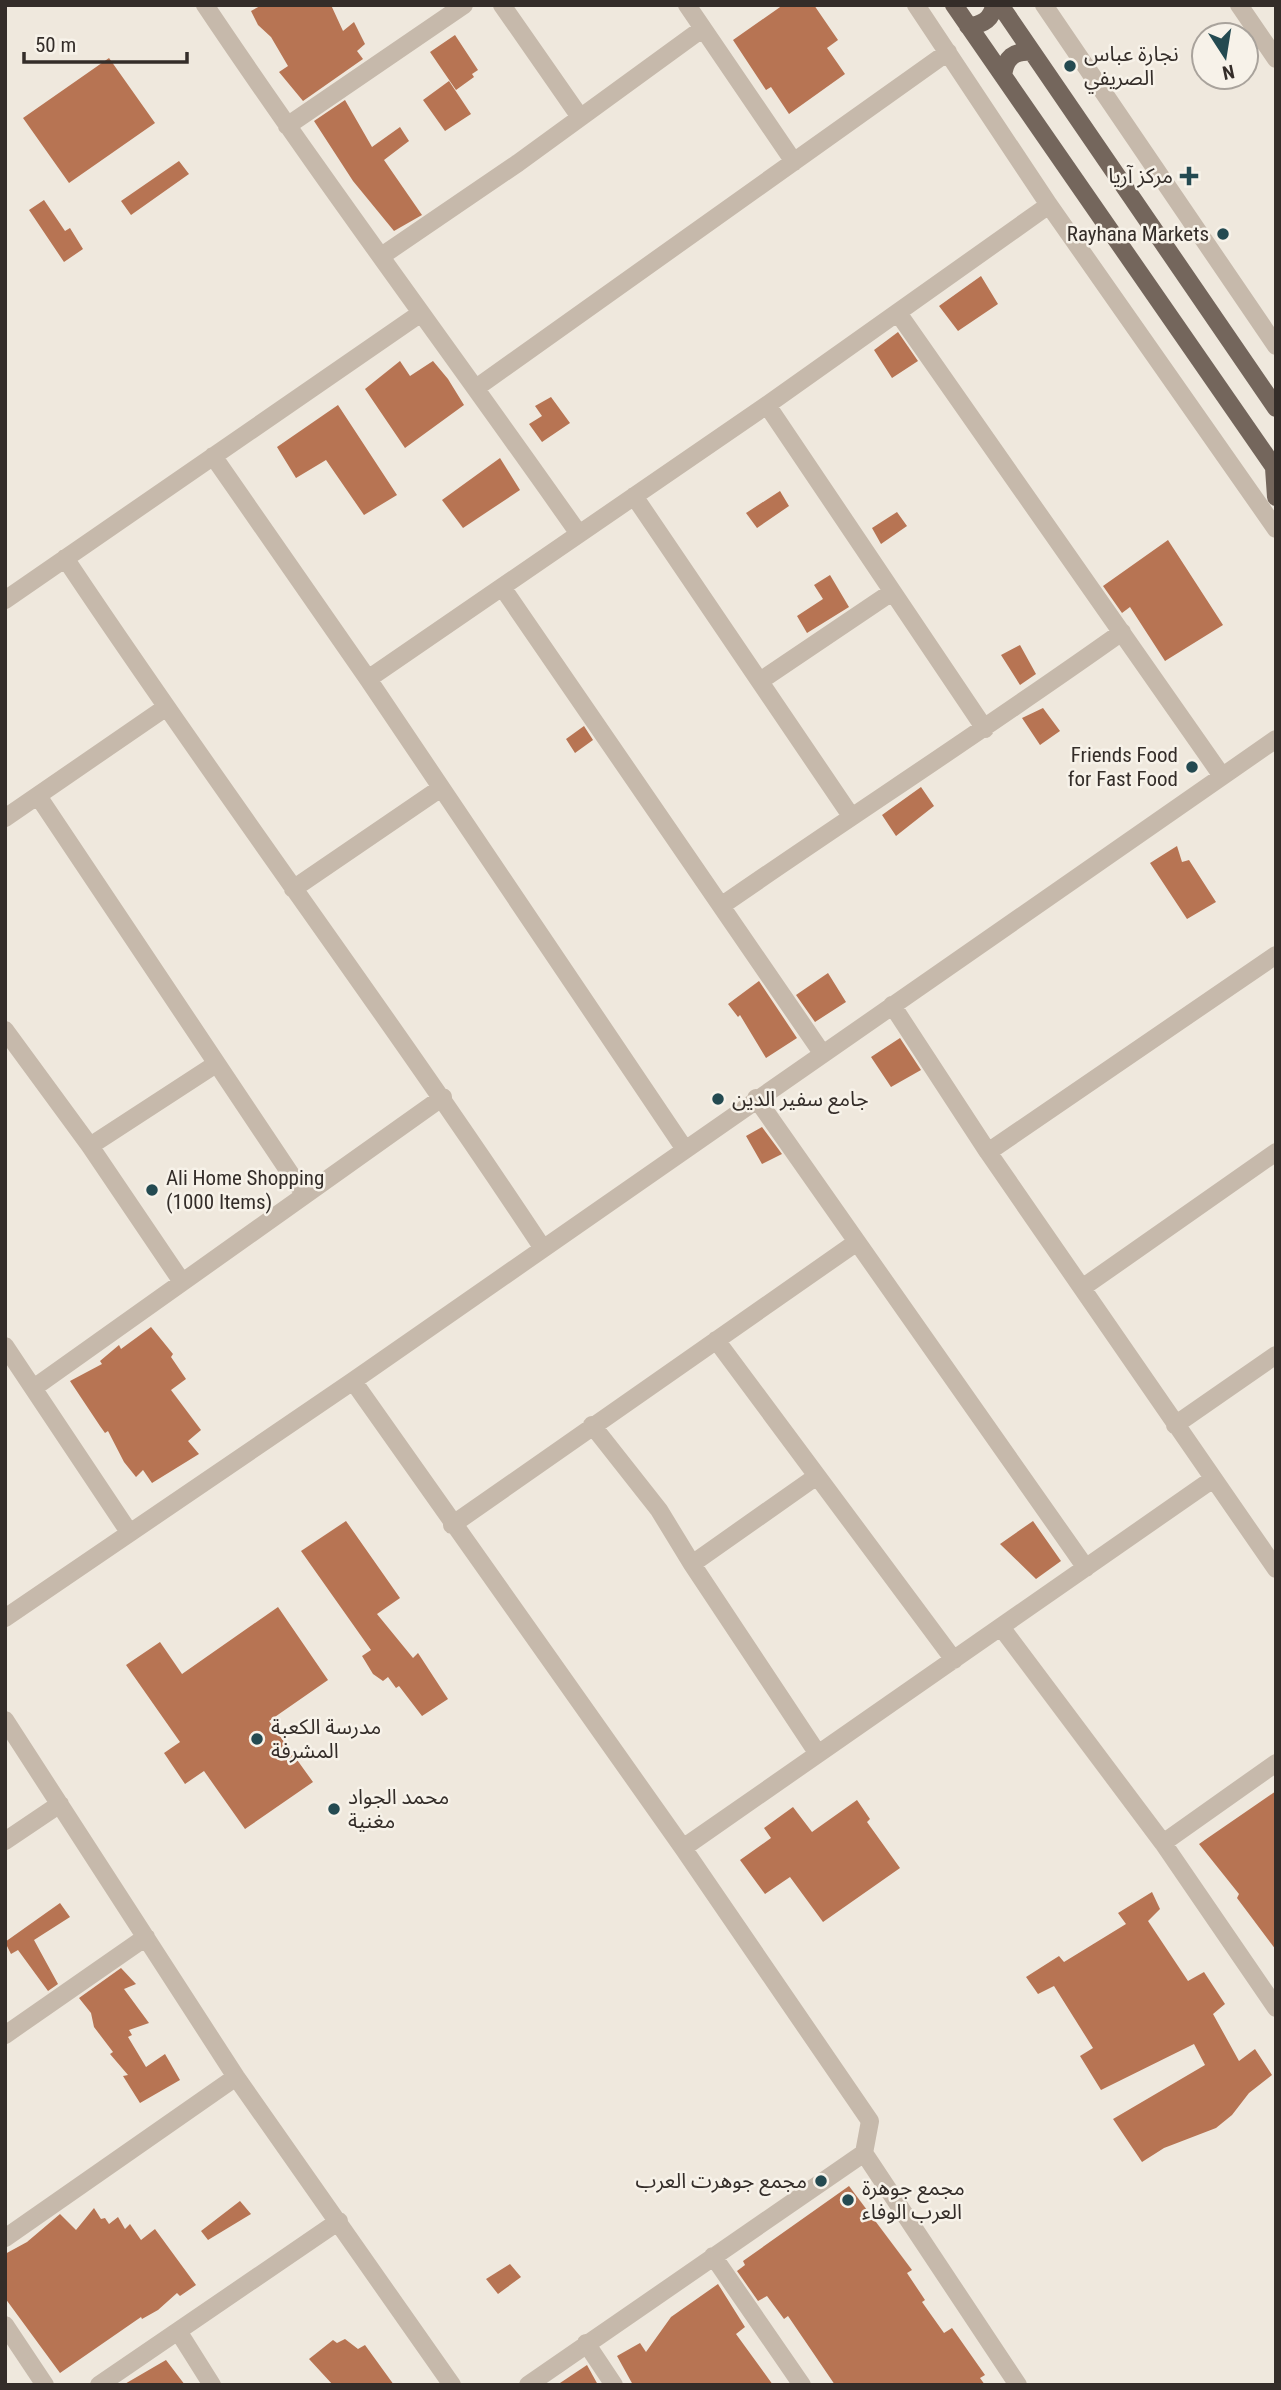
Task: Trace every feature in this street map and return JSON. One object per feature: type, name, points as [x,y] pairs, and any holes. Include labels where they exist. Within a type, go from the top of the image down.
[{"type":"main road","points":[[954,5],[1275,469],[1276,497]]},
{"type":"main road","points":[[968,26],[979,25],[988,19],[997,5],[1276,408]]},
{"type":"main road","points":[[1003,76],[1004,65],[1011,56],[1021,51],[1032,52]]},
{"type":"street","points":[[205,5],[287,126],[383,255],[421,313],[579,534]]},
{"type":"street","points":[[287,126],[464,5]]},
{"type":"street","points":[[502,5],[580,117]]},
{"type":"street","points":[[687,5],[794,162]]},
{"type":"street","points":[[916,5],[1049,205],[1276,529]]},
{"type":"street","points":[[1044,5],[1276,346]]},
{"type":"street","points":[[1239,5],[1276,59]]},
{"type":"street","points":[[383,255],[702,29]]},
{"type":"street","points":[[477,388],[948,52]]},
{"type":"street","points":[[368,680],[898,313],[1049,205]]},
{"type":"street","points":[[5,600],[421,313]]},
{"type":"street","points":[[898,313],[1222,776]]},
{"type":"street","points":[[766,405],[985,729]]},
{"type":"street","points":[[213,456],[684,1148]]},
{"type":"street","points":[[634,496],[851,816]]},
{"type":"street","points":[[65,558],[165,708],[443,1097],[542,1247]]},
{"type":"street","points":[[502,587],[822,1053]]},
{"type":"street","points":[[760,681],[892,592]]},
{"type":"street","points":[[721,906],[851,816],[985,729],[1122,632]]},
{"type":"street","points":[[5,818],[165,708]]},
{"type":"street","points":[[5,1618],[353,1381],[684,1148],[1276,740]]},
{"type":"street","points":[[293,889],[441,788]]},
{"type":"street","points":[[38,796],[304,1194]]},
{"type":"street","points":[[988,1152],[1276,955]]},
{"type":"street","points":[[892,1005],[988,1152],[1175,1425],[1213,1479],[1270,1546],[1276,1569]]},
{"type":"street","points":[[5,1030],[90,1146],[182,1282]]},
{"type":"street","points":[[90,1146],[216,1064]]},
{"type":"street","points":[[35,1387],[443,1097]]},
{"type":"street","points":[[757,1098],[1086,1568]]},
{"type":"street","points":[[1082,1288],[1276,1152]]},
{"type":"street","points":[[452,1525],[857,1242]]},
{"type":"street","points":[[716,1340],[954,1660]]},
{"type":"street","points":[[5,1346],[35,1387],[129,1532]]},
{"type":"street","points":[[1175,1425],[1276,1355]]},
{"type":"street","points":[[353,1381],[452,1525],[683,1848],[870,2121],[864,2153],[1018,2385]]},
{"type":"street","points":[[593,1425],[659,1510],[818,1754]]},
{"type":"street","points":[[692,1564],[817,1476]]},
{"type":"street","points":[[683,1848],[1213,1479]]},
{"type":"street","points":[[1001,1626],[1163,1843],[1276,2008]]},
{"type":"street","points":[[5,1720],[236,2077],[452,2385]]},
{"type":"street","points":[[1163,1843],[1276,1762]]},
{"type":"street","points":[[5,1841],[60,1804]]},
{"type":"street","points":[[5,2035],[146,1937]]},
{"type":"street","points":[[5,2238],[236,2077]]},
{"type":"street","points":[[528,2385],[864,2153]]},
{"type":"street","points":[[99,2385],[339,2221]]},
{"type":"street","points":[[713,2256],[802,2385]]},
{"type":"street","points":[[5,2325],[45,2385]]},
{"type":"street","points":[[178,2331],[212,2385]]},
{"type":"street","points":[[586,2343],[614,2385]]},
{"type":"building","points":[[262,5],[331,5],[343,31],[354,22],[365,44],[357,51],[363,59],[303,101],[279,72],[288,66],[251,11]]},
{"type":"building","points":[[783,5],[814,5],[838,40],[827,48],[845,74],[789,114],[771,87],[766,90],[733,40]]},
{"type":"building","points":[[455,35],[478,70],[472,74],[474,77],[456,90],[430,52]]},
{"type":"building","points":[[109,58],[155,123],[69,183],[23,118]]},
{"type":"building","points":[[449,81],[471,114],[445,131],[423,100]]},
{"type":"building","points":[[345,100],[372,147],[400,127],[409,141],[384,160],[422,215],[394,231],[353,181],[314,121]]},
{"type":"building","points":[[179,161],[189,174],[131,215],[121,201]]},
{"type":"building","points":[[44,200],[65,231],[70,228],[83,249],[64,262],[29,210]]},
{"type":"building","points":[[981,276],[998,304],[958,331],[939,306]]},
{"type":"building","points":[[898,332],[918,361],[892,378],[874,350]]},
{"type":"building","points":[[400,361],[410,376],[433,361],[464,405],[405,448],[365,389]]},
{"type":"building","points":[[551,397],[570,423],[542,442],[529,424],[542,416],[535,406]]},
{"type":"building","points":[[338,405],[397,495],[364,515],[326,460],[296,478],[277,447]]},
{"type":"building","points":[[500,458],[520,490],[463,528],[442,500]]},
{"type":"building","points":[[780,491],[789,506],[757,528],[746,513]]},
{"type":"building","points":[[897,512],[907,526],[881,544],[872,528]]},
{"type":"building","points":[[1168,540],[1223,625],[1165,661],[1130,607],[1122,613],[1103,586]]},
{"type":"building","points":[[830,575],[849,607],[807,633],[797,616],[823,599],[814,585]]},
{"type":"building","points":[[1020,645],[1036,674],[1020,685],[1001,655]]},
{"type":"building","points":[[1043,708],[1060,731],[1040,745],[1022,718]]},
{"type":"building","points":[[584,726],[593,740],[575,753],[566,739]]},
{"type":"building","points":[[921,787],[934,806],[896,836],[882,815]]},
{"type":"building","points":[[1177,846],[1182,862],[1189,860],[1216,902],[1187,919],[1150,863]]},
{"type":"building","points":[[828,973],[846,1002],[815,1022],[796,995]]},
{"type":"building","points":[[759,981],[797,1038],[766,1058],[740,1015],[738,1017],[728,1004]]},
{"type":"building","points":[[900,1038],[921,1070],[891,1087],[871,1057]]},
{"type":"building","points":[[762,1127],[782,1154],[762,1164],[746,1136]]},
{"type":"building","points":[[151,1327],[173,1354],[171,1357],[186,1379],[171,1390],[201,1430],[188,1441],[199,1454],[152,1483],[143,1470],[136,1477],[124,1462],[108,1431],[105,1433],[70,1381],[102,1364],[100,1361],[119,1345],[121,1349]]},
{"type":"building","points":[[346,1521],[400,1598],[377,1614],[413,1658],[418,1653],[448,1699],[422,1716],[399,1686],[396,1688],[388,1677],[383,1681],[373,1674],[362,1656],[371,1650],[301,1551]]},
{"type":"building","points":[[1033,1521],[1061,1561],[1036,1579],[1000,1544]]},
{"type":"building","points":[[278,1607],[328,1680],[269,1721],[313,1782],[245,1829],[204,1771],[185,1784],[164,1753],[180,1742],[126,1665],[160,1642],[182,1674]]},
{"type":"building","points":[[1276,1791],[1276,1950],[1237,1898],[1239,1894],[1199,1844]]},
{"type":"building","points":[[857,1800],[870,1819],[867,1822],[900,1868],[823,1922],[790,1877],[765,1894],[740,1860],[771,1838],[764,1828],[793,1807],[812,1832]]},
{"type":"building","points":[[1152,1892],[1160,1909],[1148,1921],[1188,1981],[1204,1972],[1225,2004],[1213,2014],[1239,2061],[1255,2049],[1272,2075],[1249,2093],[1232,2115],[1216,2128],[1164,2148],[1142,2162],[1113,2119],[1205,2065],[1194,2044],[1101,2090],[1080,2056],[1093,2048],[1054,1986],[1038,1994],[1026,1977],[1059,1956],[1064,1962],[1126,1924],[1118,1913]]},
{"type":"building","points":[[60,1903],[70,1917],[34,1940],[58,1984],[48,1991],[18,1950],[11,1954],[5,1942]]},
{"type":"building","points":[[121,1968],[136,1984],[124,1989],[149,2023],[129,2030],[132,2035],[128,2037],[146,2067],[165,2054],[180,2080],[140,2103],[123,2076],[128,2075],[110,2054],[113,2052],[94,2027],[91,2013],[79,1998]]},
{"type":"building","points":[[849,2186],[912,2270],[907,2273],[925,2300],[922,2302],[944,2333],[952,2328],[985,2375],[980,2378],[985,2385],[835,2385],[788,2316],[784,2319],[767,2296],[758,2301],[737,2271],[745,2265],[743,2261]]},
{"type":"building","points":[[240,2201],[251,2214],[208,2240],[201,2231]]},
{"type":"building","points":[[94,2208],[101,2219],[105,2218],[109,2224],[118,2217],[125,2229],[130,2224],[141,2240],[155,2229],[196,2285],[180,2296],[177,2293],[158,2310],[142,2319],[141,2317],[60,2373],[5,2298],[5,2254],[27,2242],[60,2214],[76,2230]]},
{"type":"building","points":[[510,2264],[521,2277],[498,2294],[486,2279]]},
{"type":"building","points":[[718,2284],[745,2327],[736,2334],[773,2385],[633,2385],[617,2356],[640,2343],[646,2352],[671,2317]]},
{"type":"building","points":[[345,2339],[358,2349],[365,2345],[394,2385],[333,2385],[309,2359],[333,2340],[337,2343]]},
{"type":"building","points":[[166,2360],[185,2385],[123,2385]]},
{"type":"building","points":[[587,2365],[598,2385],[557,2385]]},
{"type":"place","name":"نجارة عباس الصريفي","points":[[1070,66]]},
{"type":"place","name":"مركز آريا","points":[[1189,176]]},
{"type":"place","name":"Rayhana Markets","points":[[1223,234]]},
{"type":"place","name":"Friends Food for Fast Food","points":[[1192,767]]},
{"type":"place","name":"جامع سفير الدين","points":[[718,1099]]},
{"type":"place","name":"Ali Home Shopping (1000 Items)","points":[[152,1190]]},
{"type":"place","name":"مدرسة الكعبة المشرفة","points":[[257,1739]]},
{"type":"place","name":"محمد الجواد مغنية","points":[[334,1809]]},
{"type":"place","name":"مجمع جوهرت العرب","points":[[821,2181]]},
{"type":"place","name":"مجمع جوهرة العرب الوفاء","points":[[848,2200]]}]
